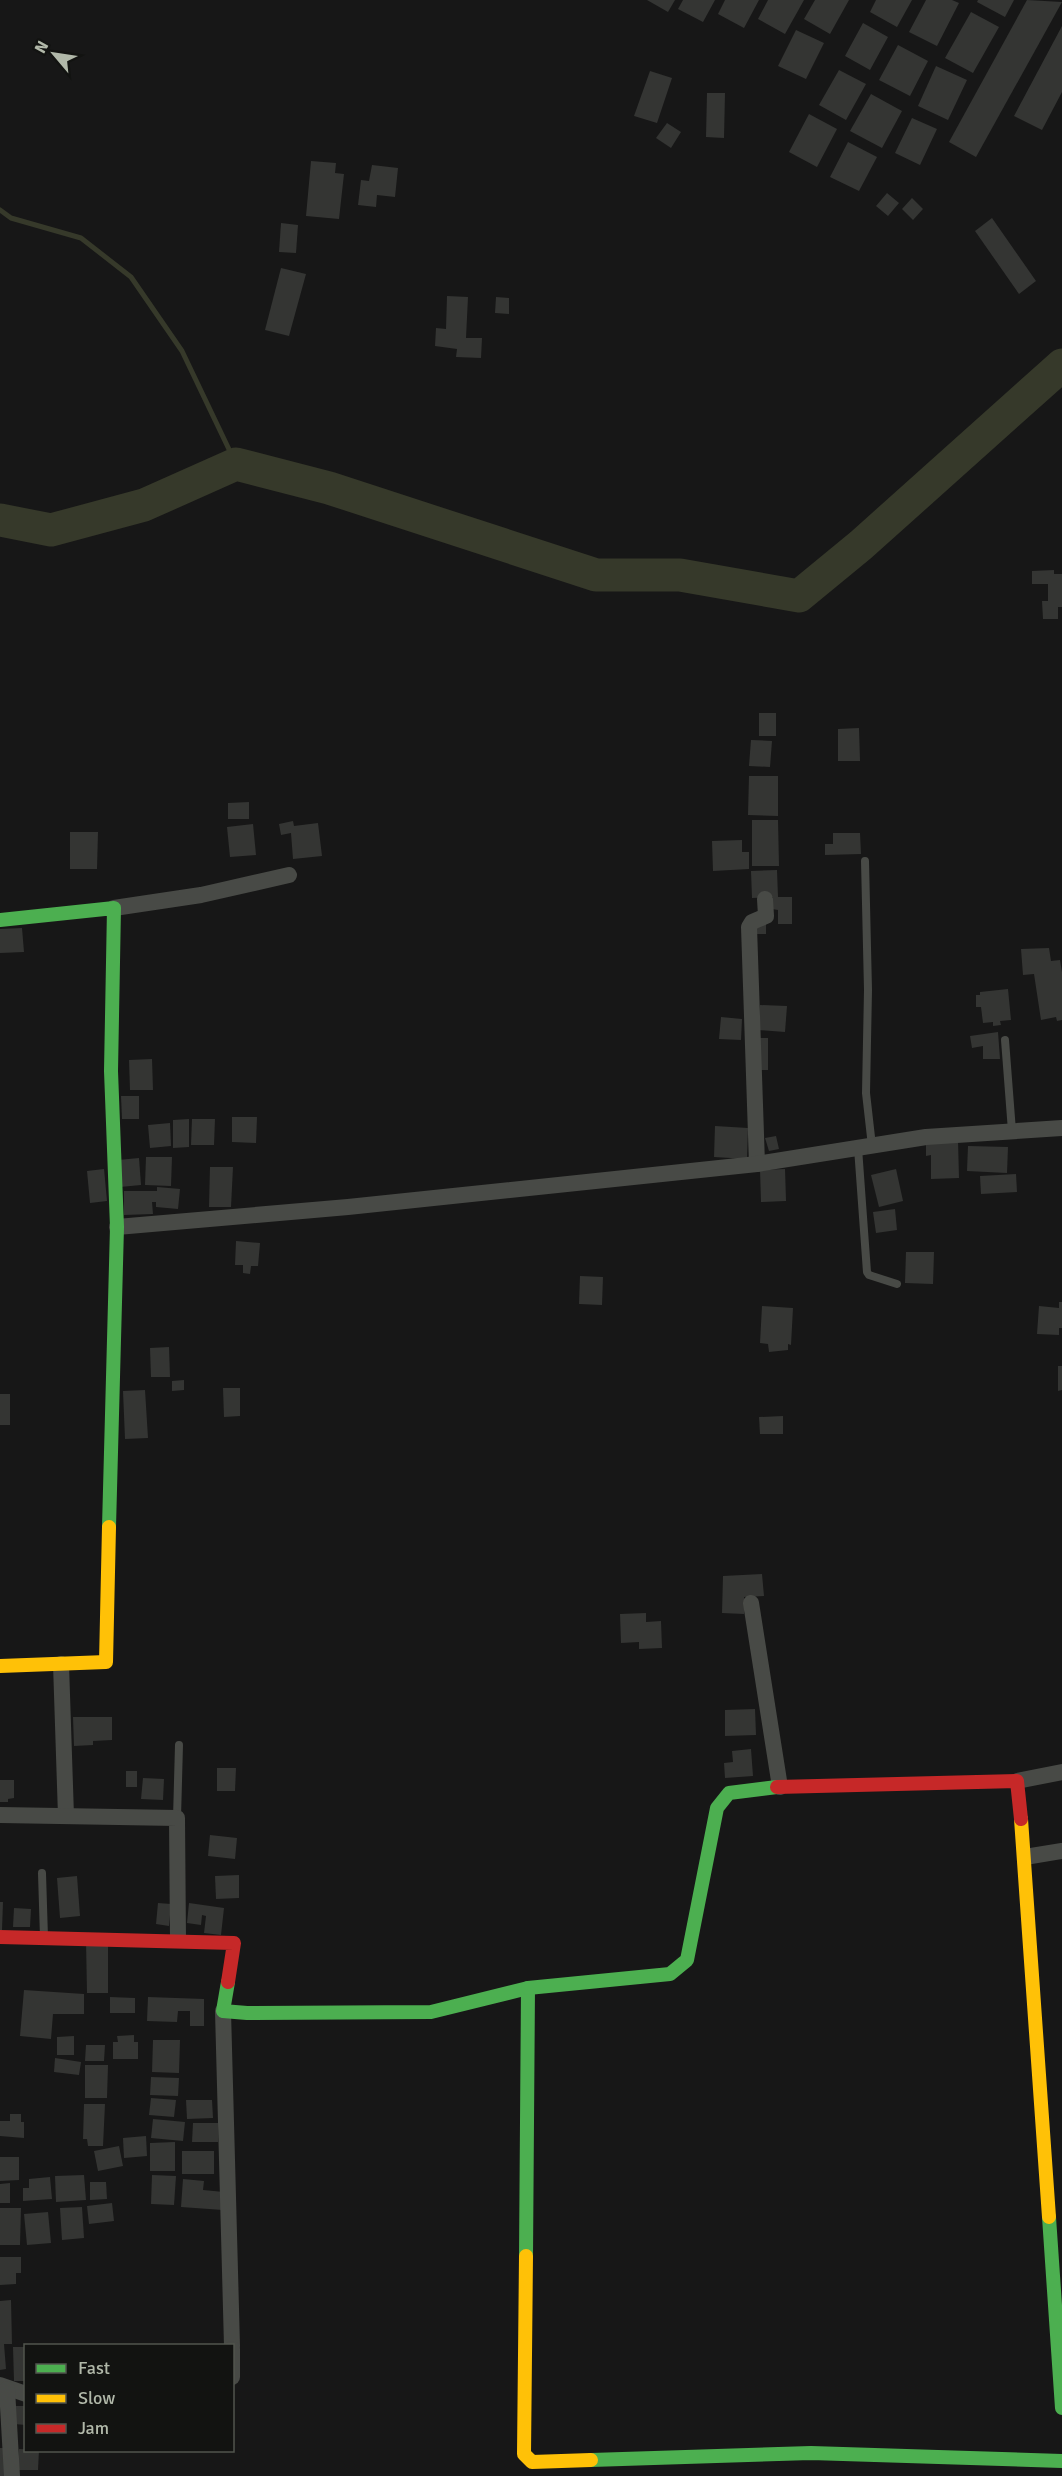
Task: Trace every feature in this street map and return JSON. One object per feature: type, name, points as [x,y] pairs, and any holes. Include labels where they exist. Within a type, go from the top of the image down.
[{"type":"street","points":[[0,920],[114,908],[201,895],[289,875]]},
{"type":"street","points":[[757,1164],[749,927],[753,922],[766,916],[765,899]]},
{"type":"street","points":[[0,1666],[106,1662],[117,1227],[111,1071],[114,908]]},
{"type":"street","points":[[117,1227],[348,1207],[757,1164],[926,1137],[1062,1128]]},
{"type":"street","points":[[751,1603],[780,1787]]},
{"type":"street","points":[[61,1664],[66,1816]]},
{"type":"street","points":[[223,2010],[247,2013],[431,2012],[528,1988],[670,1974],[687,1960],[717,1808],[729,1793],[780,1787],[1017,1781],[1062,1772]]},
{"type":"street","points":[[1017,1781],[1025,1857],[1062,2408]]},
{"type":"street","points":[[0,1815],[177,1818],[178,1940]]},
{"type":"street","points":[[1025,1857],[1062,1851]]},
{"type":"street","points":[[0,1937],[234,1943],[223,2010],[232,2344]]},
{"type":"street","points":[[528,1988],[524,2454],[532,2462],[812,2453],[1062,2462]]},
{"type":"street","points":[[12,2476],[4,2387],[24,2393]]},
{"type":"lane","points":[[865,861],[868,990],[865,1147],[867,1272],[869,1275],[897,1284]]},
{"type":"lane","points":[[1005,1040],[1012,1131]]},
{"type":"lane","points":[[177,1818],[179,1745]]},
{"type":"lane","points":[[42,1874],[44,1938]]},
{"type":"building","points":[[647,0],[675,0],[668,12]]},
{"type":"building","points":[[683,0],[715,0],[703,22],[678,9]]},
{"type":"building","points":[[725,0],[759,0],[744,28],[718,14]]},
{"type":"building","points":[[768,0],[804,0],[785,34],[758,19]]},
{"type":"building","points":[[815,0],[849,0],[830,34],[804,19]]},
{"type":"building","points":[[876,0],[912,0],[897,27],[870,12]]},
{"type":"building","points":[[926,0],[952,0],[959,3],[937,46],[909,32]]},
{"type":"building","points":[[978,0],[1014,0],[1005,17],[977,2]]},
{"type":"building","points":[[1027,0],[1062,2],[976,157],[949,142]]},
{"type":"building","points":[[971,12],[999,27],[973,73],[945,58]]},
{"type":"building","points":[[863,23],[888,37],[870,70],[845,56]]},
{"type":"building","points":[[1062,26],[1062,92],[1042,130],[1014,116]]},
{"type":"building","points":[[796,30],[824,43],[806,79],[778,66]]},
{"type":"building","points":[[898,45],[928,61],[910,96],[879,80]]},
{"type":"building","points":[[936,66],[967,80],[948,120],[918,106]]},
{"type":"building","points":[[839,70],[866,84],[846,120],[819,105]]},
{"type":"building","points":[[650,71],[672,78],[657,123],[634,116]]},
{"type":"building","points":[[707,93],[725,93],[724,138],[706,137]]},
{"type":"building","points":[[871,94],[902,111],[882,148],[850,131]]},
{"type":"building","points":[[809,114],[837,129],[817,167],[789,152]]},
{"type":"building","points":[[912,118],[937,129],[920,165],[895,153]]},
{"type":"building","points":[[667,123],[681,132],[671,148],[656,138]]},
{"type":"building","points":[[848,142],[877,157],[859,191],[830,177]]},
{"type":"building","points":[[311,161],[336,163],[335,173],[344,174],[339,219],[306,216]]},
{"type":"building","points":[[372,165],[398,168],[395,197],[377,195],[376,207],[358,205],[361,180],[369,181]]},
{"type":"building","points":[[887,193],[899,203],[888,216],[876,206]]},
{"type":"building","points":[[912,198],[923,209],[913,220],[902,209]]},
{"type":"building","points":[[992,218],[1036,281],[1019,294],[975,231]]},
{"type":"building","points":[[281,223],[298,225],[296,253],[279,252]]},
{"type":"building","points":[[281,268],[306,274],[289,336],[265,330]]},
{"type":"building","points":[[447,296],[468,297],[466,338],[482,338],[481,358],[456,357],[457,349],[435,346],[436,328],[446,329]]},
{"type":"building","points":[[496,297],[509,298],[509,314],[495,313]]},
{"type":"building","points":[[1054,570],[1054,574],[1062,574],[1062,607],[1058,607],[1058,619],[1043,619],[1042,601],[1048,601],[1048,584],[1032,584],[1032,571]]},
{"type":"building","points":[[759,713],[776,713],[776,736],[759,736]]},
{"type":"building","points":[[859,728],[860,761],[838,761],[838,729]]},
{"type":"building","points":[[751,740],[772,741],[770,767],[749,766]]},
{"type":"building","points":[[749,776],[778,776],[778,816],[748,815]]},
{"type":"building","points":[[249,802],[249,819],[228,819],[228,803]]},
{"type":"building","points":[[752,820],[778,820],[779,866],[752,866]]},
{"type":"building","points":[[293,821],[294,826],[318,823],[322,856],[293,859],[291,833],[281,835],[279,824]]},
{"type":"building","points":[[253,824],[256,855],[230,857],[227,827]]},
{"type":"building","points":[[70,832],[98,832],[97,869],[70,869]]},
{"type":"building","points":[[833,833],[860,833],[861,854],[825,855],[825,844],[833,844]]},
{"type":"building","points":[[742,840],[742,852],[749,852],[749,869],[713,871],[712,841]]},
{"type":"building","points":[[777,870],[778,897],[792,897],[792,924],[778,924],[778,910],[772,909],[773,897],[752,898],[751,871]]},
{"type":"building","points":[[755,923],[766,923],[766,934],[755,934]]},
{"type":"building","points":[[22,928],[24,952],[0,953],[0,929]]},
{"type":"building","points":[[1049,948],[1051,961],[1060,960],[1062,972],[1062,1020],[1057,1021],[1056,1017],[1041,1020],[1034,974],[1023,975],[1021,949]]},
{"type":"building","points":[[1008,989],[1011,1020],[1000,1021],[1001,1025],[993,1026],[993,1022],[983,1023],[981,1007],[976,1007],[976,995],[980,995],[980,992]]},
{"type":"building","points":[[760,1005],[787,1006],[785,1032],[759,1030]]},
{"type":"building","points":[[721,1017],[742,1019],[741,1040],[719,1039]]},
{"type":"building","points":[[998,1032],[1000,1059],[983,1059],[983,1046],[972,1048],[970,1036]]},
{"type":"building","points":[[756,1038],[768,1038],[768,1070],[756,1070]]},
{"type":"building","points":[[152,1059],[153,1090],[130,1090],[129,1060]]},
{"type":"building","points":[[121,1096],[139,1096],[139,1119],[122,1119]]},
{"type":"building","points":[[232,1117],[257,1117],[256,1143],[232,1142]]},
{"type":"building","points":[[189,1119],[189,1147],[173,1148],[173,1120]]},
{"type":"building","points":[[192,1119],[215,1119],[214,1145],[191,1145]]},
{"type":"building","points":[[170,1123],[171,1146],[150,1148],[148,1125]]},
{"type":"building","points":[[715,1126],[748,1128],[747,1159],[714,1157]]},
{"type":"building","points":[[776,1136],[779,1149],[769,1151],[765,1138]]},
{"type":"building","points":[[958,1140],[959,1178],[931,1179],[931,1155],[926,1156],[926,1141]]},
{"type":"building","points":[[968,1146],[1008,1147],[1007,1173],[967,1171]]},
{"type":"building","points":[[146,1157],[172,1157],[171,1186],[145,1185]]},
{"type":"building","points":[[139,1158],[141,1185],[120,1187],[118,1160]]},
{"type":"building","points":[[210,1167],[233,1167],[231,1207],[209,1207]]},
{"type":"building","points":[[104,1169],[107,1201],[90,1203],[87,1171]]},
{"type":"building","points":[[785,1169],[786,1201],[761,1202],[760,1170]]},
{"type":"building","points":[[896,1169],[903,1201],[879,1207],[871,1175]]},
{"type":"building","points":[[1016,1174],[1017,1192],[981,1194],[980,1176]]},
{"type":"building","points":[[157,1187],[180,1189],[178,1209],[156,1207],[156,1202],[152,1202],[153,1214],[124,1215],[124,1191],[157,1191]]},
{"type":"building","points":[[895,1209],[897,1230],[876,1233],[873,1212]]},
{"type":"building","points":[[236,1241],[260,1243],[258,1266],[251,1266],[250,1274],[243,1273],[243,1265],[235,1265]]},
{"type":"building","points":[[906,1252],[934,1252],[933,1284],[905,1283]]},
{"type":"building","points":[[580,1276],[603,1277],[602,1305],[579,1304]]},
{"type":"building","points":[[1059,1302],[1062,1302],[1062,1328],[1059,1328],[1059,1335],[1037,1334],[1039,1306],[1059,1308]]},
{"type":"building","points":[[762,1306],[793,1308],[791,1345],[788,1344],[788,1350],[769,1352],[768,1344],[760,1343]]},
{"type":"building","points":[[169,1347],[170,1377],[151,1377],[150,1348]]},
{"type":"building","points":[[1058,1366],[1062,1366],[1062,1390],[1058,1391]]},
{"type":"building","points":[[184,1380],[184,1390],[172,1391],[172,1381]]},
{"type":"building","points":[[223,1388],[240,1388],[240,1416],[224,1417]]},
{"type":"building","points":[[145,1390],[148,1438],[125,1439],[123,1391]]},
{"type":"building","points":[[0,1394],[10,1394],[10,1425],[0,1425]]},
{"type":"building","points":[[783,1416],[783,1434],[760,1434],[759,1417]]},
{"type":"building","points":[[762,1574],[764,1596],[744,1597],[744,1614],[722,1613],[723,1576]]},
{"type":"building","points":[[646,1613],[646,1622],[661,1621],[662,1648],[639,1649],[639,1642],[621,1643],[620,1614]]},
{"type":"building","points":[[755,1709],[756,1735],[725,1736],[725,1710]]},
{"type":"building","points":[[73,1717],[112,1717],[112,1740],[93,1741],[93,1745],[74,1746]]},
{"type":"building","points":[[751,1749],[753,1776],[725,1778],[724,1763],[733,1762],[732,1751]]},
{"type":"building","points":[[217,1768],[236,1768],[235,1791],[217,1791]]},
{"type":"building","points":[[126,1771],[137,1771],[137,1787],[126,1787]]},
{"type":"building","points":[[143,1778],[164,1779],[163,1800],[141,1799]]},
{"type":"building","points":[[0,1780],[14,1780],[14,1798],[8,1799],[8,1802],[0,1802]]},
{"type":"building","points":[[210,1835],[237,1838],[235,1859],[208,1856]]},
{"type":"building","points":[[239,1875],[239,1898],[216,1899],[215,1876]]},
{"type":"building","points":[[77,1876],[80,1916],[60,1918],[57,1878]]},
{"type":"building","points":[[0,1902],[3,1902],[2,1930],[0,1930]]},
{"type":"building","points":[[158,1903],[171,1904],[169,1926],[156,1924]]},
{"type":"building","points":[[189,1903],[224,1908],[221,1935],[204,1933],[206,1916],[202,1915],[201,1925],[187,1923]]},
{"type":"building","points":[[14,1908],[31,1909],[30,1927],[13,1927]]},
{"type":"building","points":[[108,1939],[108,1993],[87,1993],[86,1940]]},
{"type":"building","points":[[24,1990],[84,1994],[84,2014],[53,2014],[51,2039],[20,2036]]},
{"type":"building","points":[[110,1997],[135,1998],[135,2013],[110,2013]]},
{"type":"building","points":[[148,1997],[204,1999],[204,2026],[190,2026],[190,2011],[178,2011],[177,2022],[147,2021]]},
{"type":"building","points":[[134,2035],[134,2042],[138,2042],[138,2059],[113,2059],[113,2042],[118,2042],[117,2036]]},
{"type":"building","points":[[74,2036],[74,2055],[57,2055],[57,2037]]},
{"type":"building","points":[[153,2040],[180,2040],[179,2073],[152,2072]]},
{"type":"building","points":[[86,2045],[105,2045],[104,2061],[85,2061]]},
{"type":"building","points":[[55,2058],[81,2062],[79,2075],[54,2072]]},
{"type":"building","points":[[85,2065],[108,2065],[107,2098],[85,2098]]},
{"type":"building","points":[[151,2077],[179,2078],[178,2096],[150,2095]]},
{"type":"building","points":[[151,2098],[176,2100],[174,2117],[149,2115]]},
{"type":"building","points":[[186,2100],[212,2100],[213,2118],[187,2119]]},
{"type":"building","points":[[84,2104],[105,2104],[103,2146],[88,2146],[87,2139],[83,2139]]},
{"type":"building","points":[[10,2114],[21,2114],[21,2122],[24,2122],[24,2138],[0,2136],[0,2121],[10,2121]]},
{"type":"building","points":[[153,2119],[185,2122],[183,2141],[151,2138]]},
{"type":"building","points":[[193,2123],[218,2123],[218,2142],[192,2142]]},
{"type":"building","points":[[146,2136],[147,2156],[124,2158],[123,2138]]},
{"type":"building","points":[[175,2142],[175,2171],[150,2171],[150,2143]]},
{"type":"building","points":[[119,2146],[123,2166],[98,2171],[94,2151]]},
{"type":"building","points":[[182,2151],[214,2151],[214,2174],[182,2174]]},
{"type":"building","points":[[0,2157],[19,2157],[19,2180],[0,2181]]},
{"type":"building","points":[[84,2175],[86,2200],[56,2202],[55,2176]]},
{"type":"building","points":[[152,2175],[176,2176],[174,2205],[151,2204]]},
{"type":"building","points":[[50,2177],[52,2199],[23,2201],[23,2188],[29,2188],[29,2179]]},
{"type":"building","points":[[183,2179],[204,2181],[203,2190],[224,2192],[223,2210],[181,2207]]},
{"type":"building","points":[[90,2182],[106,2182],[107,2199],[90,2200]]},
{"type":"building","points":[[10,2183],[10,2203],[0,2203],[0,2184]]},
{"type":"building","points":[[112,2203],[114,2221],[89,2224],[87,2206]]},
{"type":"building","points":[[82,2207],[84,2238],[62,2240],[60,2208]]},
{"type":"building","points":[[0,2208],[21,2208],[20,2245],[0,2245]]},
{"type":"building","points":[[48,2212],[51,2243],[27,2245],[24,2214]]},
{"type":"building","points":[[0,2257],[21,2257],[21,2273],[16,2273],[16,2284],[0,2285]]},
{"type":"building","points":[[11,2300],[12,2344],[4,2344],[6,2369],[0,2370],[0,2301]]},
{"type":"building","points":[[13,2347],[24,2347],[24,2381],[14,2381]]},
{"type":"building","points":[[15,2406],[24,2406],[24,2425],[14,2424]]},
{"type":"building","points":[[0,2448],[6,2448],[4,2476],[0,2476]]},
{"type":"building","points":[[19,2449],[24,2449],[24,2452],[39,2452],[38,2470],[18,2470]]},
{"type":"waterway","points":[[0,210],[11,218],[81,238],[131,277],[182,351],[236,464]]},
{"type":"waterway","points":[[0,520],[51,530],[144,505],[236,464],[329,488],[596,575],[680,575],[799,596],[861,545],[1062,365]]},
{"type":"traffic: fast","points":[[0,920],[114,908],[111,1071],[117,1227],[109,1527]]},
{"type":"traffic: fast","points":[[528,1988],[670,1974],[687,1960],[717,1808],[729,1793],[777,1787]]},
{"type":"traffic: fast","points":[[228,1982],[223,2011],[247,2013],[431,2012],[528,1988],[526,2256]]},
{"type":"traffic: fast","points":[[1049,2217],[1062,2408]]},
{"type":"traffic: fast","points":[[591,2460],[811,2453],[1062,2461]]},
{"type":"traffic: slow","points":[[0,1666],[106,1662],[109,1527]]},
{"type":"traffic: slow","points":[[1021,1819],[1049,2217]]},
{"type":"traffic: slow","points":[[526,2256],[524,2454],[532,2462],[591,2460]]},
{"type":"traffic: jam","points":[[777,1787],[1017,1781],[1021,1819]]},
{"type":"traffic: jam","points":[[0,1937],[234,1943],[228,1982]]}]
